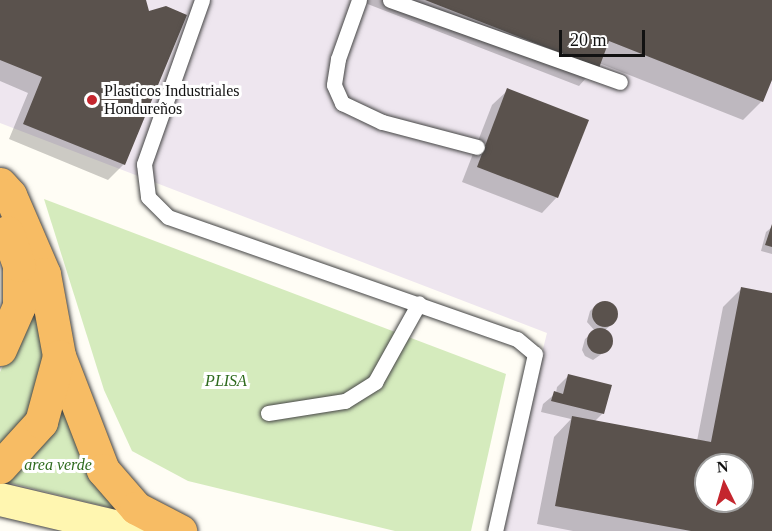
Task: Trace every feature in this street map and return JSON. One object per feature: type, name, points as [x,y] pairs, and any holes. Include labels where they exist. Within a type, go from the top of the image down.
[{"type":"highway","points":[[0,184],[10,195],[44,274],[59,356],[103,470],[136,508],[180,531]]},
{"type":"highway","points":[[0,217],[19,265],[19,306],[0,349]]},
{"type":"highway","points":[[0,467],[41,422],[59,356]]},
{"type":"main road","points":[[0,499],[135,531]]},
{"type":"lane","points":[[202,0],[144,164],[148,197],[168,217],[517,339],[535,354],[495,531]]},
{"type":"lane","points":[[359,0],[338,58],[334,85],[342,103],[382,122],[477,147]]},
{"type":"lane","points":[[390,0],[620,82]]},
{"type":"lane","points":[[268,413],[345,401],[375,382],[419,303]]},
{"type":"shaded area","points":[[0,0],[772,0],[772,531],[497,531],[547,333],[0,123]]},
{"type":"green space","name":"PLISA","points":[[44,199],[506,374],[471,531],[395,531],[188,481],[132,451],[104,390]]},
{"type":"green space","name":"area verde","points":[[30,269],[46,351],[31,415],[0,452],[0,372],[28,313]]},
{"type":"green space","name":"area verde","points":[[62,392],[120,510],[2,481]]},
{"type":"building","name":"Plasticos Industriales Hondureños","points":[[0,0],[146,0],[149,11],[166,6],[187,15],[125,165],[23,124],[42,77],[0,60]]},
{"type":"building","points":[[425,0],[772,0],[772,80],[763,102],[609,41],[599,68]]},
{"type":"building","points":[[507,88],[589,120],[558,198],[477,167]]},
{"type":"building","points":[[772,224],[772,247],[765,245]]},
{"type":"building","points":[[741,287],[772,293],[772,531],[691,531],[555,506],[572,416],[711,442]]},
{"type":"building","points":[[605,301],[614,305],[618,314],[614,323],[605,327],[596,323],[592,314],[596,305]]},
{"type":"building","points":[[600,328],[609,332],[613,341],[609,350],[600,354],[591,350],[587,341],[591,332]]},
{"type":"building","points":[[568,374],[612,385],[604,414],[551,401],[554,391],[563,394]]},
{"type":"place","name":"Plasticos Industriales Hondureños","points":[[92,100]]}]
